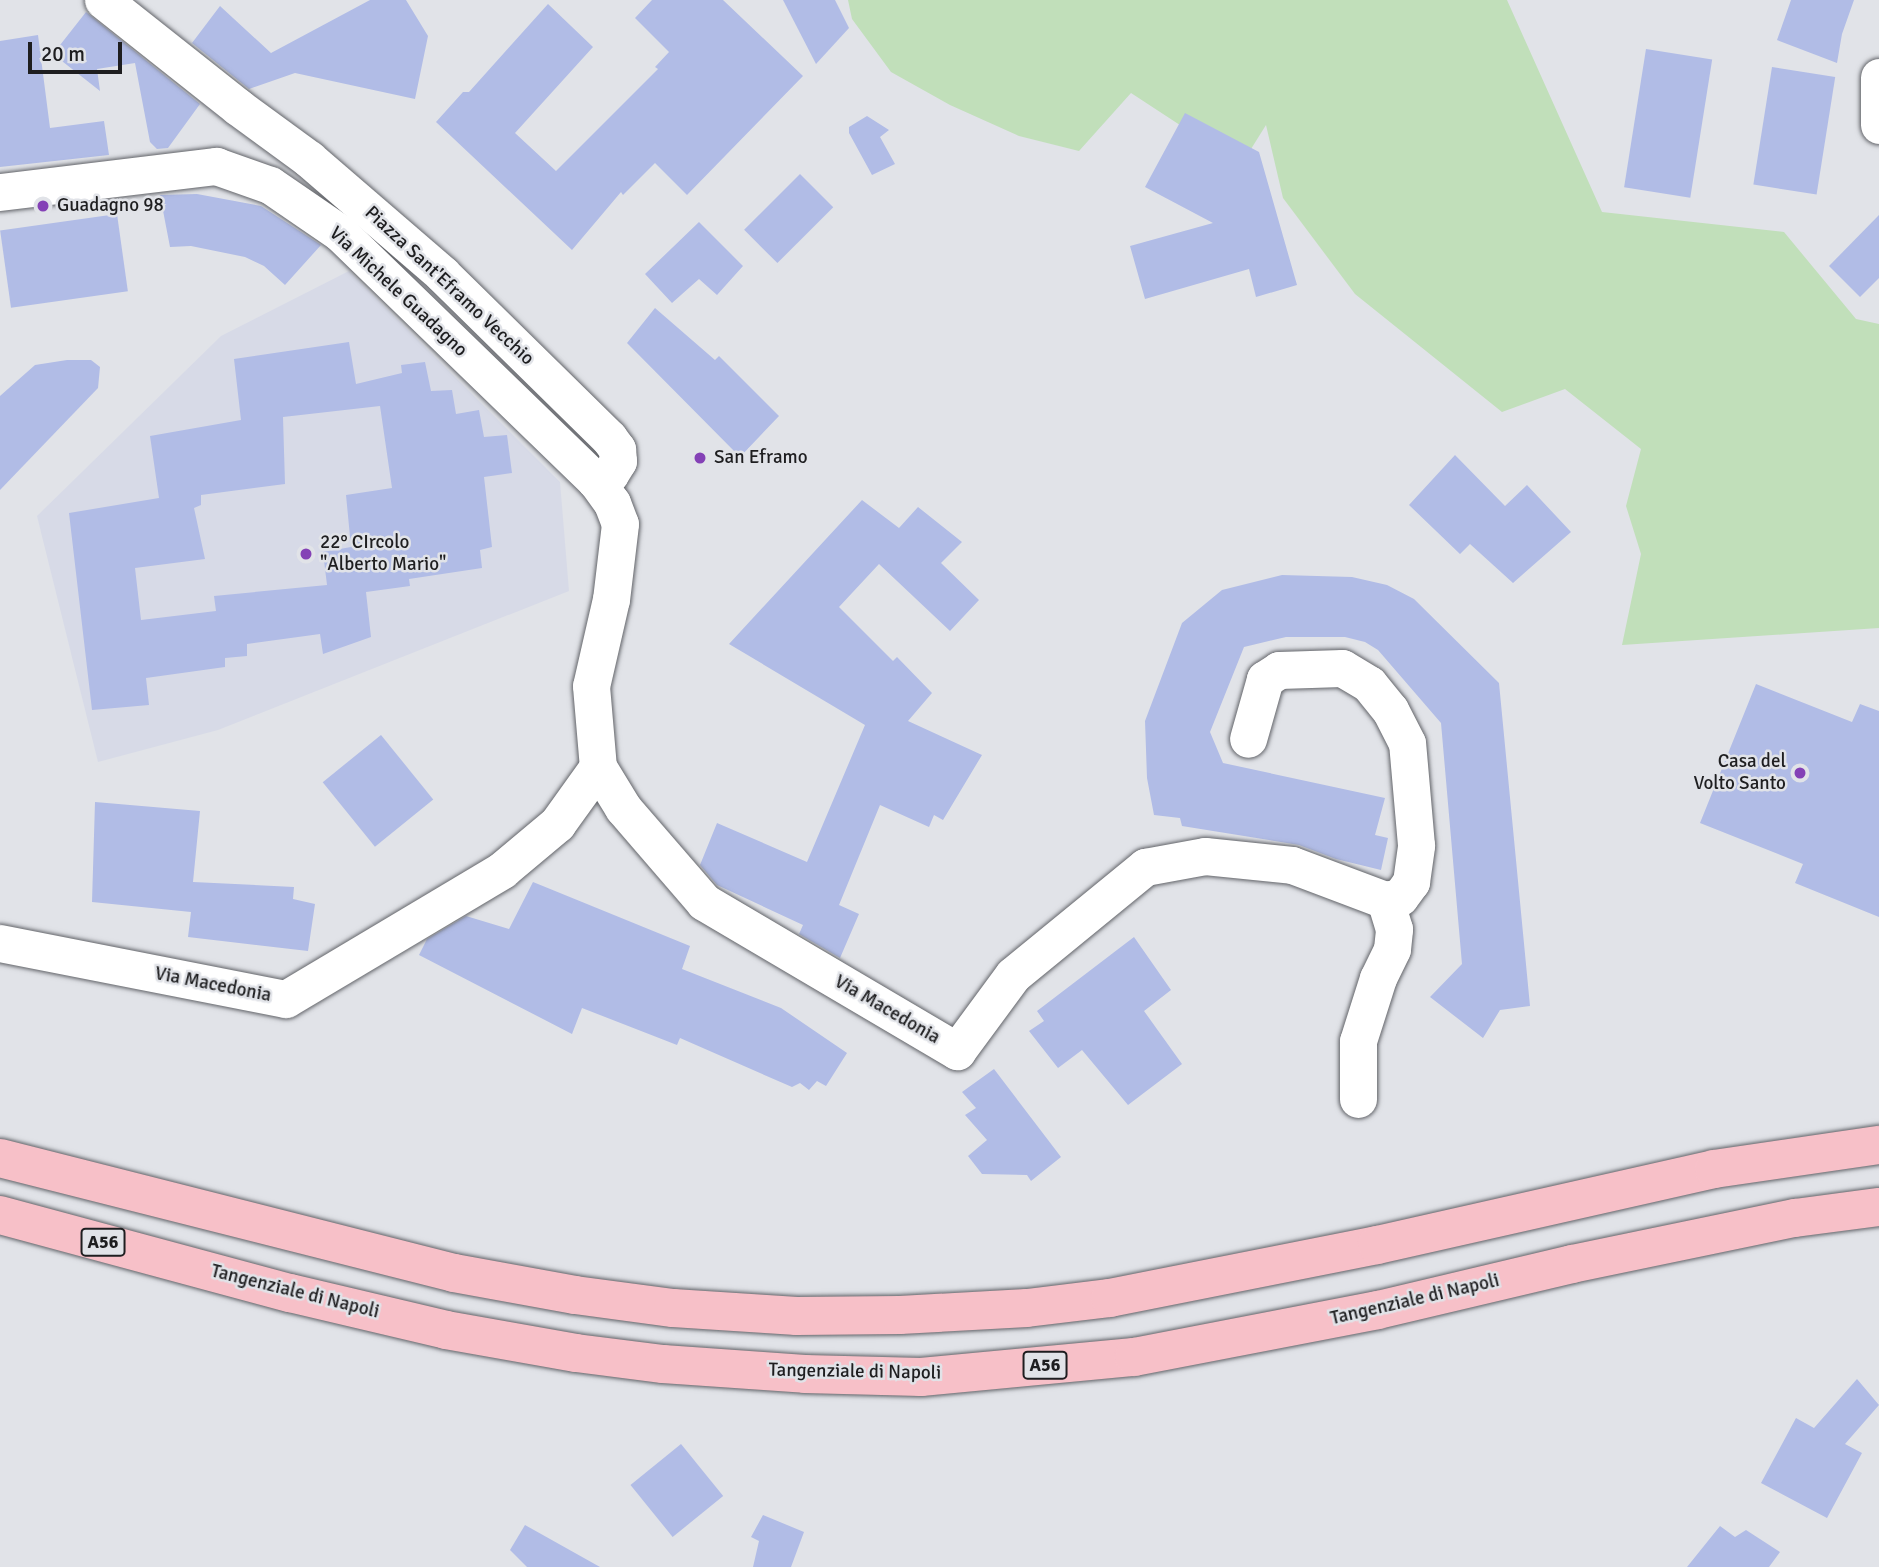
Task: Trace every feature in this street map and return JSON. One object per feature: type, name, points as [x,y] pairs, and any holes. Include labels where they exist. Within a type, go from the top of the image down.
[{"type":"highway","points":[[0,1157],[454,1273],[575,1295],[673,1308],[797,1316],[900,1315],[1027,1308],[1110,1298],[1377,1245],[1714,1169],[1879,1145]]},
{"type":"highway","name":"Tangenziale di Napoli","points":[[0,1215],[446,1330],[576,1353],[779,1372],[921,1377],[1134,1357],[1378,1310],[1572,1264],[1795,1218],[1879,1207]]},
{"type":"street","name":"Piazza Sant'Eframo Vecchio","points":[[103,0],[238,107],[309,159],[442,275],[609,438],[617,449],[618,461],[610,474],[596,481]]},
{"type":"street","points":[[1879,77],[1879,125]]},
{"type":"street","name":"Via Michele Guadagno","points":[[0,192],[216,166],[270,185],[340,233],[596,481]]},
{"type":"street","name":"Via Macedonia","points":[[596,481],[612,503],[620,524],[611,599],[591,686],[598,767],[624,808],[704,902],[957,1051],[1013,975],[1145,867],[1205,856],[1292,866],[1385,901]]},
{"type":"street","points":[[1248,739],[1265,679],[1279,670],[1342,668],[1368,684],[1390,710],[1407,743],[1416,845],[1411,882],[1400,897],[1385,901],[1394,929],[1392,949],[1378,978],[1358,1041],[1358,1099]]},
{"type":"street","name":"Via Macedonia","points":[[0,943],[286,999],[502,870],[557,824],[598,767]]},
{"type":"shaded area","name":"22° CIrcolo \"Alberto Mario\"","points":[[349,271],[560,482],[569,591],[218,730],[98,762],[37,516],[221,336]]},
{"type":"green space","points":[[848,0],[1507,0],[1602,212],[1784,232],[1856,319],[1879,324],[1879,628],[1622,645],[1641,554],[1626,506],[1641,449],[1565,389],[1502,412],[1355,294],[1283,198],[1266,125],[1241,165],[1131,93],[1079,151],[1019,136],[950,105],[891,72],[852,19]]},
{"type":"building","points":[[370,0],[406,0],[428,36],[415,99],[295,73],[249,89],[192,43],[220,6],[271,53]]},
{"type":"building","points":[[652,0],[723,0],[803,76],[687,195],[655,163],[623,195],[621,192],[572,250],[436,122],[463,92],[469,92],[548,4],[593,47],[515,133],[556,171],[658,69],[655,67],[669,52],[635,18]]},
{"type":"building","points":[[783,0],[835,0],[849,28],[816,64]]},
{"type":"building","points":[[1791,0],[1854,0],[1842,34],[1837,63],[1777,40]]},
{"type":"building","points":[[86,12],[200,104],[168,148],[157,149],[150,142],[135,63],[97,69],[100,91],[53,54]]},
{"type":"building","points":[[38,35],[50,128],[104,121],[109,155],[0,167],[0,41]]},
{"type":"building","points":[[1646,49],[1712,59],[1690,198],[1624,187]]},
{"type":"building","points":[[1772,67],[1835,77],[1817,195],[1753,185]]},
{"type":"building","points":[[1185,113],[1259,152],[1297,285],[1256,297],[1249,269],[1145,299],[1130,246],[1213,223],[1145,187]]},
{"type":"building","points":[[867,116],[889,130],[880,137],[895,164],[872,175],[849,133],[849,127]]},
{"type":"building","points":[[800,174],[833,207],[777,263],[744,230]]},
{"type":"building","points":[[197,194],[261,206],[321,245],[285,285],[264,266],[245,257],[191,246],[170,247],[160,195]]},
{"type":"building","points":[[117,214],[128,291],[11,308],[0,230]]},
{"type":"building","points":[[1879,215],[1879,278],[1860,297],[1829,266]]},
{"type":"building","points":[[699,222],[743,266],[717,295],[699,279],[672,303],[645,274]]},
{"type":"building","points":[[655,308],[715,360],[719,356],[779,416],[740,457],[627,343]]},
{"type":"building","points":[[349,342],[356,384],[402,373],[401,365],[425,362],[431,391],[452,390],[456,414],[479,410],[484,437],[507,435],[512,473],[484,477],[492,547],[480,550],[482,568],[409,579],[410,586],[366,592],[371,637],[323,654],[320,634],[247,644],[247,656],[225,658],[225,667],[146,678],[149,705],[92,710],[69,513],[159,498],[150,436],[241,420],[234,359]],"holes":[[[380,406],[392,488],[346,495],[351,547],[323,552],[327,585],[214,596],[216,611],[141,620],[135,568],[205,559],[194,508],[201,505],[201,495],[285,484],[283,417]]]},
{"type":"building","points":[[67,360],[91,360],[100,367],[98,388],[0,490],[0,396],[35,365]]},
{"type":"building","points":[[1455,455],[1505,506],[1527,485],[1571,532],[1513,583],[1470,544],[1460,554],[1409,505]]},
{"type":"building","points":[[862,500],[899,528],[918,507],[962,542],[941,563],[979,600],[950,631],[879,564],[839,607],[893,661],[897,657],[932,693],[908,721],[982,755],[943,820],[934,815],[929,827],[880,805],[839,905],[859,914],[840,958],[799,934],[803,925],[717,885],[700,865],[717,823],[807,862],[865,725],[729,644]]},
{"type":"building","points":[[1282,575],[1352,577],[1387,585],[1414,599],[1499,683],[1530,1006],[1500,1010],[1483,1038],[1430,997],[1462,964],[1441,723],[1378,650],[1365,642],[1345,637],[1286,637],[1244,647],[1210,732],[1223,763],[1385,798],[1375,835],[1388,838],[1381,870],[1336,859],[1299,845],[1182,826],[1180,818],[1154,815],[1147,778],[1145,721],[1182,623],[1222,590]]},
{"type":"building","name":"Casa del Volto Santo","points":[[1756,684],[1852,722],[1860,704],[1879,711],[1879,917],[1795,883],[1803,864],[1700,823]]},
{"type":"building","points":[[381,735],[433,800],[375,847],[323,782]]},
{"type":"building","points":[[95,802],[200,811],[193,882],[294,887],[293,899],[315,904],[308,951],[188,937],[191,912],[92,902]]},
{"type":"building","points":[[533,882],[690,946],[682,969],[781,1008],[847,1053],[826,1086],[817,1081],[809,1090],[800,1083],[792,1087],[680,1038],[677,1045],[582,1008],[572,1034],[419,955],[427,939],[466,916],[509,929]]},
{"type":"building","points":[[1134,937],[1171,990],[1144,1011],[1182,1064],[1128,1105],[1082,1050],[1058,1068],[1029,1031],[1044,1021],[1037,1011]]},
{"type":"building","points":[[994,1069],[1061,1157],[1031,1181],[1027,1175],[982,1174],[968,1156],[987,1140],[965,1115],[976,1108],[962,1092]]},
{"type":"building","points":[[1857,1379],[1879,1405],[1845,1444],[1862,1453],[1827,1518],[1761,1483],[1796,1418],[1814,1428]]},
{"type":"building","points":[[681,1444],[723,1496],[673,1537],[630,1485]]},
{"type":"building","points":[[763,1515],[804,1532],[791,1567],[753,1567],[759,1541],[751,1537]]},
{"type":"building","points":[[525,1525],[600,1567],[527,1567],[510,1550]]},
{"type":"building","points":[[1720,1526],[1735,1537],[1746,1530],[1780,1552],[1769,1567],[1687,1567]]},
{"type":"place","name":"Guadagno 98","points":[[43,206]]},
{"type":"place","name":"San Eframo","points":[[700,458]]},
{"type":"place","name":"22° CIrcolo \"Alberto Mario\"","points":[[306,554]]},
{"type":"place","name":"Casa del Volto Santo","points":[[1800,773]]}]
